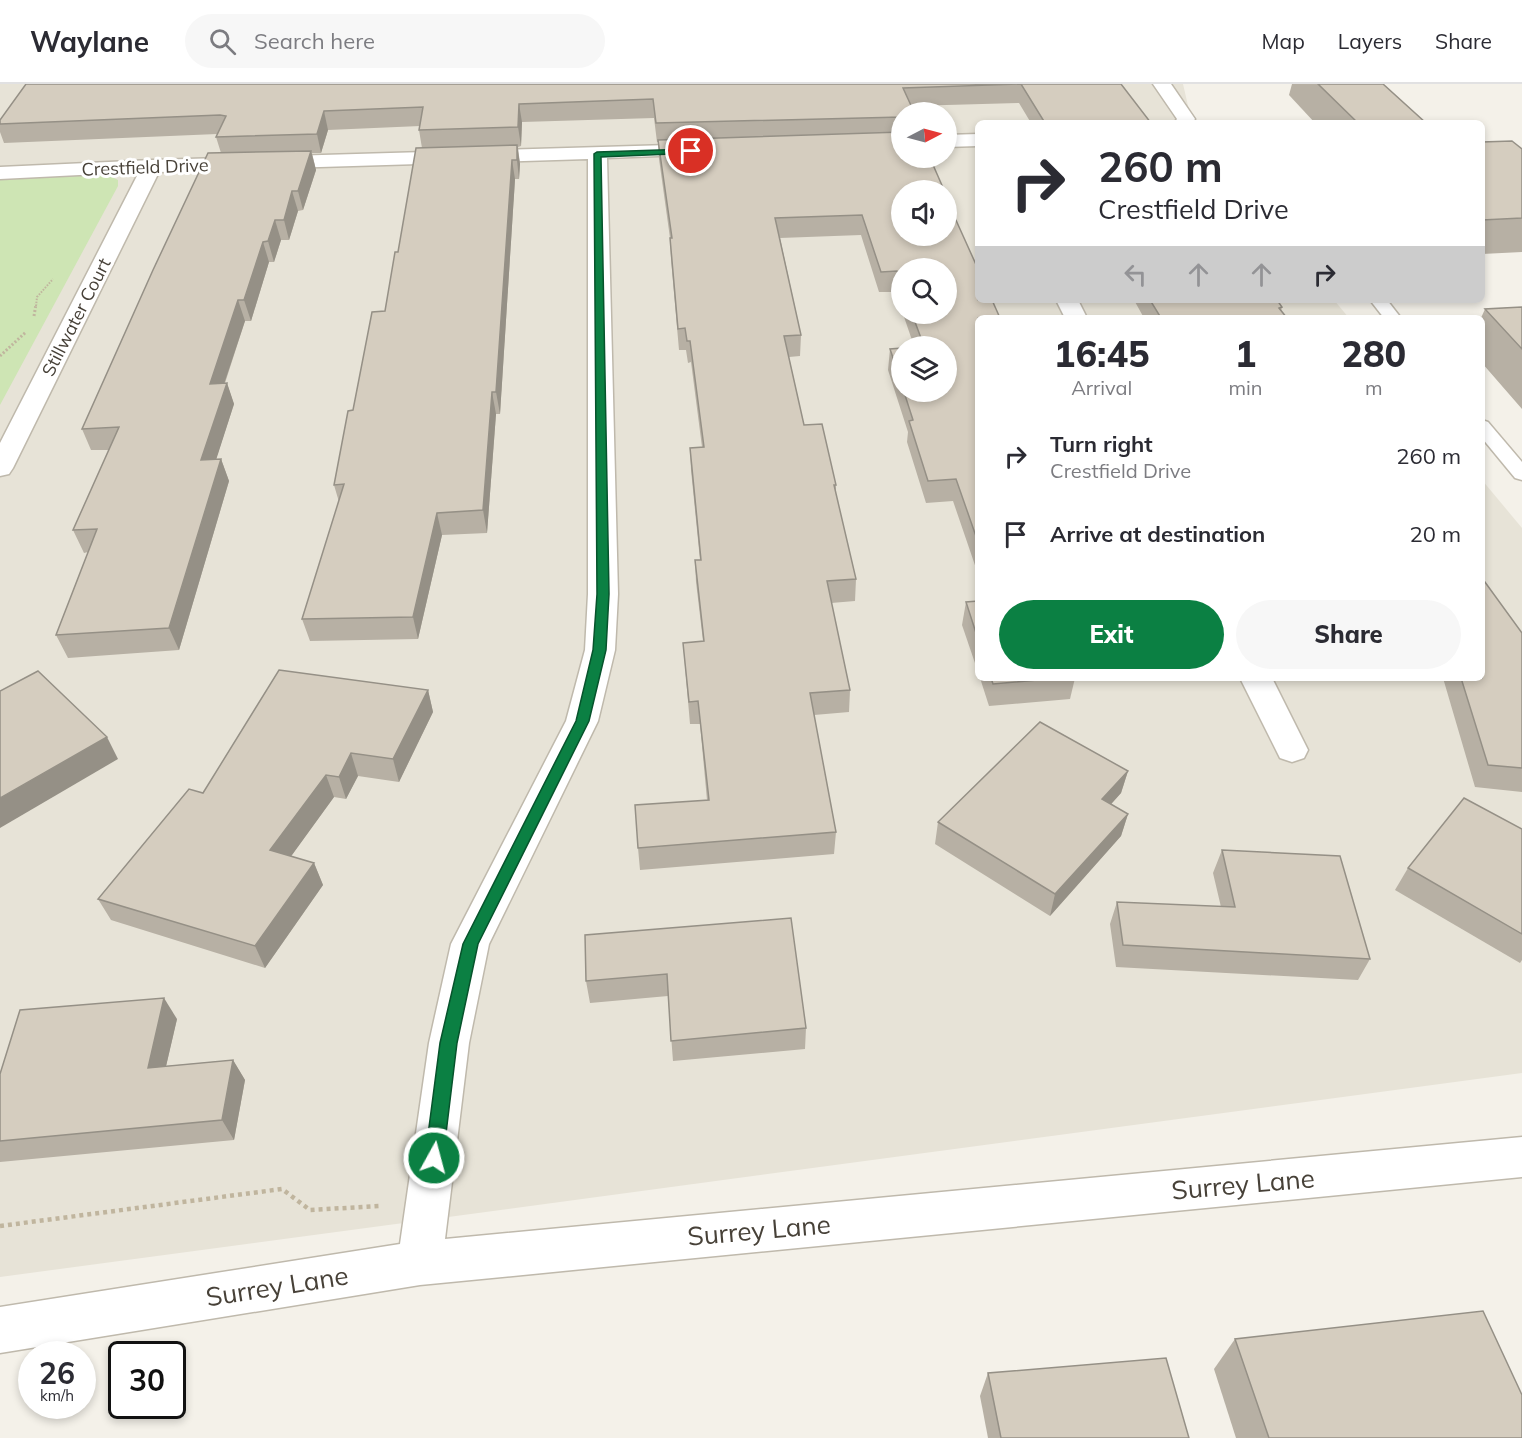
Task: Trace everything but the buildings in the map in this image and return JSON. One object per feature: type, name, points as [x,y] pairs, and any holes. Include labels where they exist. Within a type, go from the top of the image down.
[{"type":"street","points":[[1162,84],[1182,111],[1185,120]]},
{"type":"street","points":[[957,141],[975,140]]},
{"type":"street","name":"Crestfield Drive","points":[[0,173],[152,166],[726,150]]},
{"type":"street","points":[[420,1263],[448,1043],[470,944],[582,721],[600,650],[603,594],[597,154]]},
{"type":"street","name":"Stillwater Court","points":[[0,468],[152,166]]},
{"type":"street","points":[[1258,681],[1293,750]]},
{"type":"street","name":"Surrey Lane","points":[[0,1330],[420,1263],[1522,1157]]},
{"type":"lane","points":[[1380,303],[1390,315]]},
{"type":"lane","points":[[1485,430],[1522,474]]},
{"type":"path","points":[[34,324],[37,297],[60,274]]},
{"type":"path","points":[[0,356],[27,331]]},
{"type":"path","points":[[0,1226],[282,1189],[310,1210],[428,1203]]},
{"type":"shaded area","points":[[0,84],[1183,84],[1191,120],[975,120],[975,303],[1336,303],[1346,315],[975,315],[975,681],[1485,681],[1485,484],[1522,528],[1522,1073],[0,1277]]},
{"type":"green space","points":[[108,175],[118,180],[118,186],[0,405],[0,178]]},
{"type":"route","points":[[434,1158],[448,1043],[470,944],[582,721],[600,650],[603,594],[597,154],[691,151]]}]
